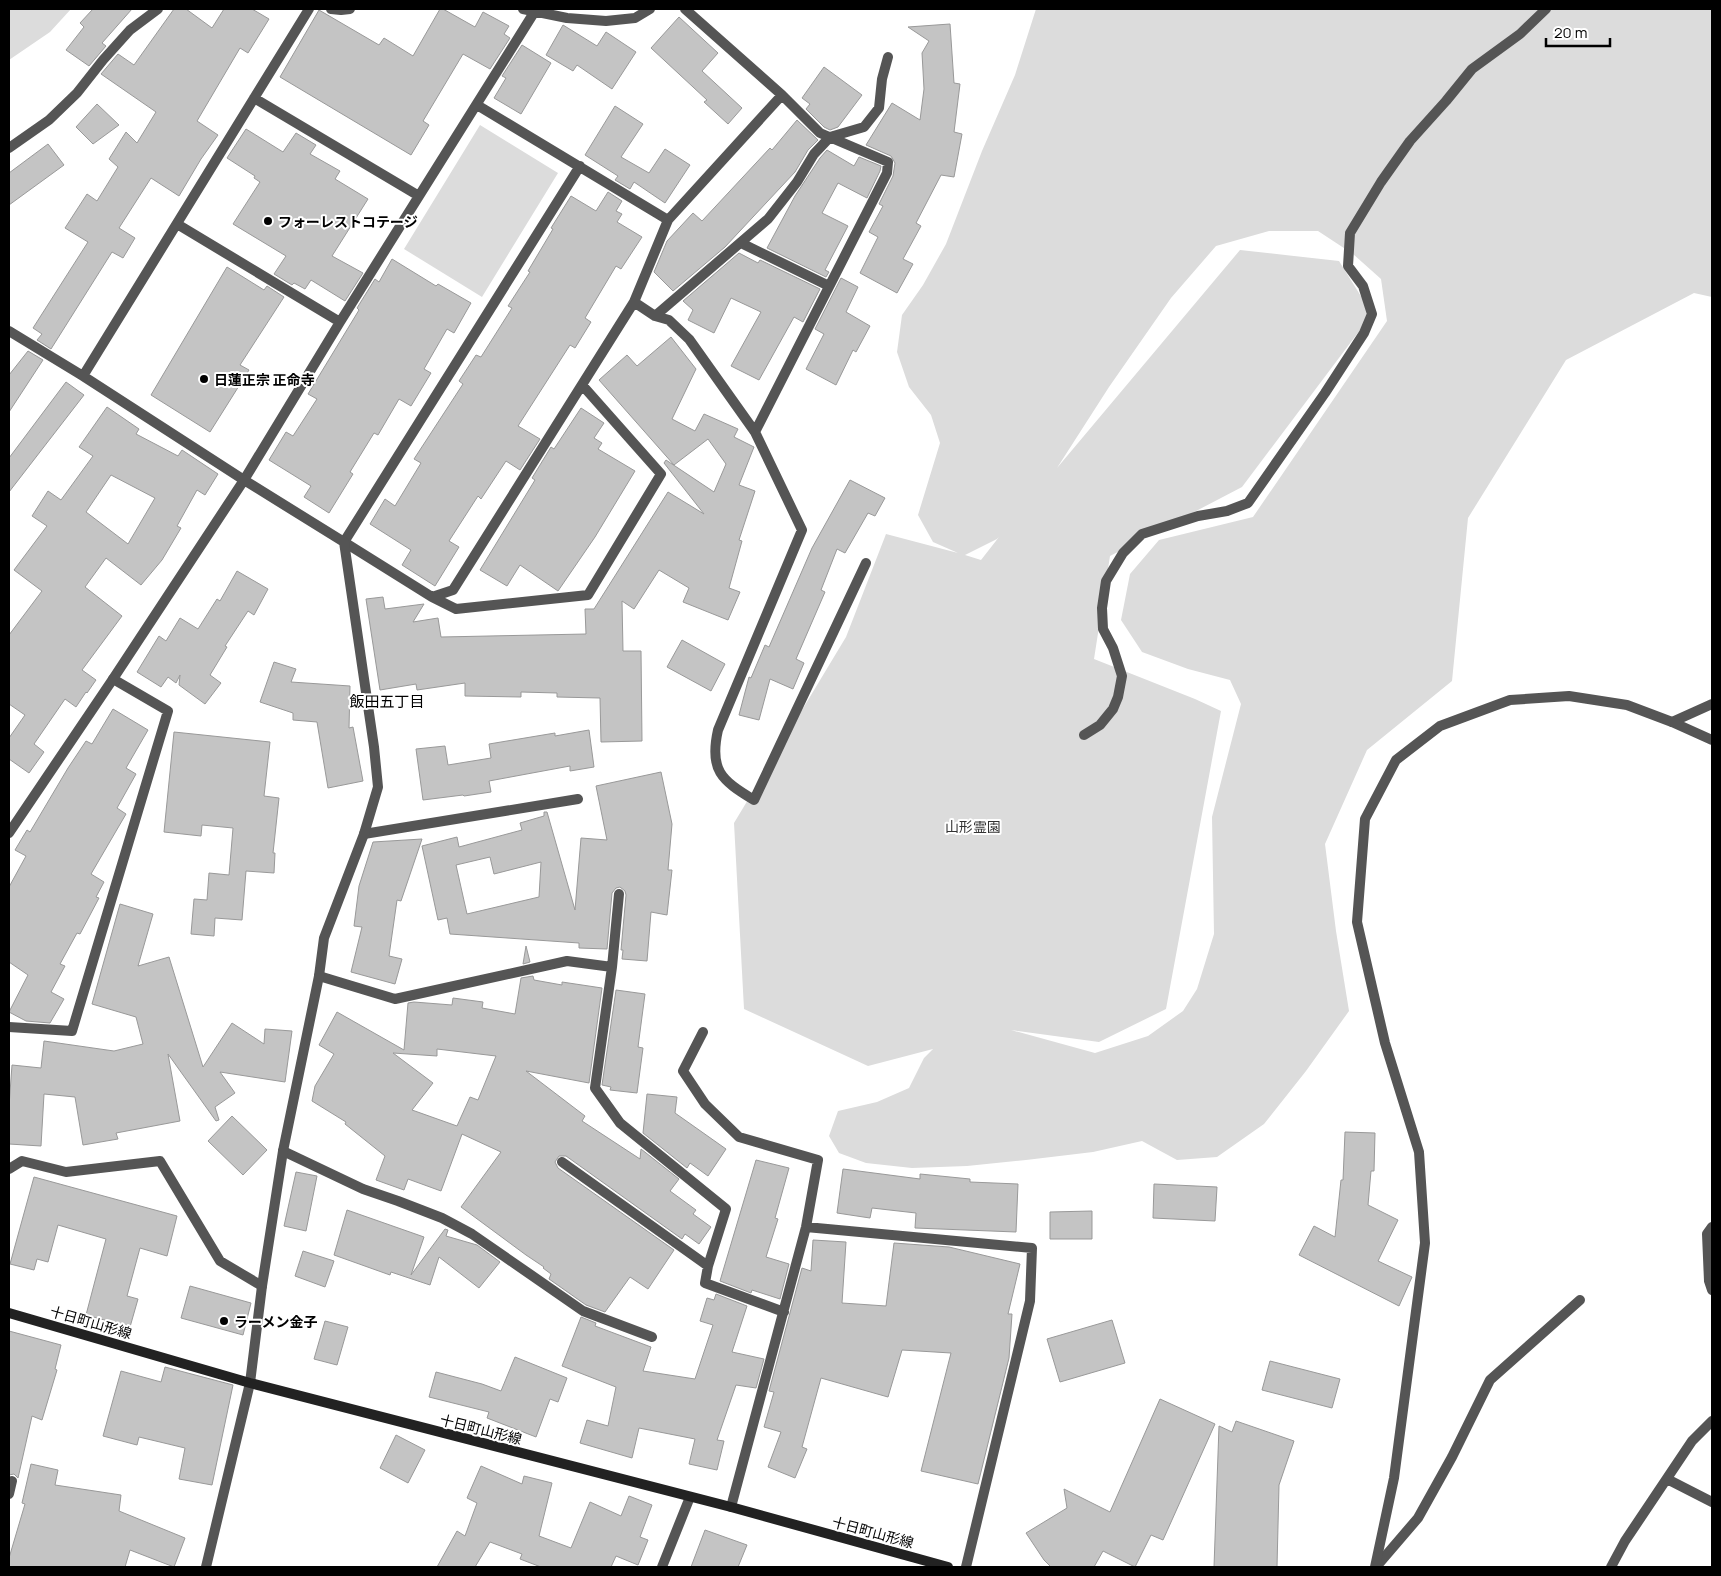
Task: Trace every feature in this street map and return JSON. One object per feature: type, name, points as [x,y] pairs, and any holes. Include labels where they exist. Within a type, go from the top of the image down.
[{"type":"main road","name":"十日町山形線","points":[[9,1312],[250,1383],[731,1507],[948,1567]]},
{"type":"street","points":[[9,148],[49,120],[77,93],[130,30],[158,9]]},
{"type":"street","points":[[83,376],[309,9]]},
{"type":"street","points":[[331,9],[350,9]]},
{"type":"street","points":[[523,9],[567,18],[606,21],[635,18],[650,9]]},
{"type":"street","points":[[685,9],[782,95],[820,133],[888,162],[887,173],[755,432]]},
{"type":"street","points":[[1084,735],[1100,724],[1113,709],[1118,697],[1122,676],[1113,648],[1103,629],[1102,608],[1106,581],[1123,553],[1142,534],[1198,516],[1227,511],[1248,503],[1325,393],[1364,333],[1372,314],[1363,286],[1348,266],[1350,233],[1381,182],[1410,141],[1446,102],[1472,69],[1520,34],[1546,9]]},
{"type":"street","points":[[9,832],[113,679],[244,480],[340,322],[535,11]]},
{"type":"street","points":[[655,316],[768,219],[797,182],[814,154],[830,137],[864,127],[879,108],[882,79],[888,57]]},
{"type":"street","points":[[432,597],[452,590],[582,386],[634,302],[668,220],[782,95]]},
{"type":"street","points":[[254,98],[419,196]]},
{"type":"street","points":[[477,104],[668,220]]},
{"type":"street","points":[[206,1567],[250,1383],[262,1286],[283,1151],[319,976],[324,938],[364,834],[378,787],[374,747],[344,542],[580,166]]},
{"type":"street","points":[[177,224],[340,322]]},
{"type":"street","points":[[741,243],[829,286]]},
{"type":"street","points":[[634,302],[655,316],[669,320],[689,339],[755,432],[802,530],[718,730],[714,745],[716,768],[730,786],[754,800],[866,563]]},
{"type":"street","points":[[9,331],[432,597],[456,609],[588,595],[661,474],[582,386]]},
{"type":"street","points":[[9,1027],[72,1031],[168,711],[113,679]]},
{"type":"street","points":[[1375,1567],[1394,1478],[1425,1243],[1419,1152],[1385,1042],[1357,922],[1365,820],[1396,760],[1440,726],[1510,700],[1569,696],[1627,705],[1712,740]]},
{"type":"street","points":[[1672,722],[1712,704]]},
{"type":"street","points":[[364,834],[578,799]]},
{"type":"street","points":[[619,894],[612,967],[595,1088],[620,1123],[726,1209],[704,1283],[784,1312]]},
{"type":"street","points":[[319,976],[395,999],[567,961],[612,967]]},
{"type":"street","points":[[703,1032],[683,1071],[705,1104],[740,1137],[818,1160],[806,1227],[731,1507]]},
{"type":"street","points":[[283,1151],[363,1189],[442,1218],[472,1234],[583,1311],[652,1336]]},
{"type":"street","points":[[9,1169],[22,1161],[66,1172],[160,1161],[220,1261],[262,1286]]},
{"type":"street","points":[[562,1162],[708,1266]]},
{"type":"street","points":[[806,1227],[1032,1248],[1030,1302],[966,1567]]},
{"type":"street","points":[[1712,1228],[1707,1234],[1709,1281],[1712,1290]]},
{"type":"street","points":[[1375,1567],[1418,1518],[1452,1457],[1490,1380],[1580,1300]]},
{"type":"street","points":[[1611,1567],[1625,1541],[1692,1441],[1712,1421]]},
{"type":"street","points":[[1667,1479],[1712,1502]]},
{"type":"street","points":[[9,1494],[12,1481]]},
{"type":"street","points":[[662,1567],[690,1497]]},
{"type":"green space","points":[[9,9],[71,9],[50,32],[9,60]]},
{"type":"green space","name":"山形霊園","points":[[1036,9],[1712,9],[1712,297],[1694,293],[1566,360],[1468,518],[1452,681],[1367,750],[1325,844],[1349,1011],[1306,1071],[1264,1124],[1217,1157],[1177,1160],[1142,1141],[1093,1152],[967,1166],[912,1168],[866,1163],[839,1153],[829,1136],[838,1111],[877,1102],[909,1088],[924,1058],[933,1049],[868,1066],[744,1009],[734,823],[846,637],[886,534],[958,553],[933,542],[918,515],[940,443],[931,415],[909,387],[897,352],[902,315],[923,285],[946,244],[982,151],[1015,75]],"holes":[[[1269,231],[1318,231],[1353,254],[1381,279],[1387,321],[1253,517],[1159,540],[1130,574],[1121,620],[1142,652],[1188,669],[1230,680],[1241,704],[1212,817],[1214,934],[1197,989],[1183,1011],[1148,1036],[1095,1053],[1011,1030],[1099,1042],[1166,1009],[1221,711],[1094,659],[1110,556],[1242,487],[1372,314],[1339,261],[1240,250],[1057,468],[1109,387],[1171,298],[1216,246]],[[999,537],[981,560],[965,555],[997,539]]]},
{"type":"green space","points":[[480,125],[558,173],[482,297],[404,249]]},
{"type":"building","points":[[93,9],[132,9],[102,43],[106,46],[89,66],[66,50],[84,27],[80,23]]},
{"type":"building","points":[[174,9],[186,9],[212,28],[224,9],[252,9],[269,19],[248,53],[240,48],[197,121],[218,135],[179,196],[151,178],[119,228],[135,238],[123,258],[112,252],[51,349],[37,340],[42,334],[33,328],[88,242],[65,228],[87,194],[97,201],[118,167],[109,159],[126,132],[137,143],[156,112],[101,74],[118,54],[134,65]]},
{"type":"building","points":[[440,9],[475,27],[483,12],[509,26],[504,34],[510,38],[490,69],[463,54],[423,121],[429,125],[411,155],[280,77],[319,10],[379,45],[384,38],[413,56]]},
{"type":"building","points":[[679,17],[718,53],[702,71],[742,108],[728,124],[704,102],[707,100],[651,48]]},
{"type":"building","points":[[950,24],[954,83],[960,84],[954,132],[962,134],[954,177],[941,175],[916,223],[921,226],[903,259],[913,264],[897,293],[860,273],[878,237],[869,232],[883,206],[879,204],[893,176],[895,163],[891,156],[866,145],[892,103],[920,120],[924,89],[922,53],[929,41],[908,27]]},
{"type":"building","points":[[563,25],[597,46],[606,32],[636,52],[612,89],[577,65],[573,71],[546,55]]},
{"type":"building","points":[[522,45],[551,63],[521,114],[494,98],[506,78],[502,76]]},
{"type":"building","points":[[824,67],[862,95],[838,127],[830,130],[824,127],[806,109],[810,104],[802,98]]},
{"type":"building","points":[[97,104],[119,125],[93,144],[76,127]]},
{"type":"building","points":[[615,106],[643,124],[621,157],[649,173],[665,149],[690,165],[665,203],[634,182],[630,189],[615,180],[618,176],[585,155]]},
{"type":"building","points":[[797,120],[818,140],[808,150],[795,172],[725,247],[673,291],[654,272],[667,241],[693,213],[702,221],[770,148],[772,150]]},
{"type":"building","points":[[246,129],[283,152],[296,133],[316,145],[310,154],[340,171],[335,179],[368,199],[332,256],[363,273],[345,301],[311,280],[305,289],[294,283],[292,285],[274,274],[286,256],[233,224],[260,182],[254,178],[255,176],[227,158]]},
{"type":"building","points":[[48,144],[64,165],[9,205],[9,173]]},
{"type":"building","points":[[827,150],[854,166],[859,157],[881,166],[867,198],[838,183],[822,213],[848,226],[825,270],[829,272],[826,277],[767,248],[795,196]]},
{"type":"building","points":[[608,192],[622,201],[616,211],[622,214],[617,222],[642,237],[621,269],[616,266],[585,318],[591,322],[575,348],[570,345],[518,426],[540,439],[520,470],[506,461],[481,499],[478,496],[449,541],[459,547],[435,586],[402,565],[411,550],[370,524],[385,499],[395,506],[421,463],[414,459],[463,384],[459,381],[476,355],[481,357],[512,308],[508,306],[530,272],[528,271],[553,229],[551,228],[571,196],[596,211]]},
{"type":"building","points":[[739,253],[758,263],[760,260],[820,289],[803,322],[794,317],[759,380],[731,366],[761,312],[731,298],[714,333],[688,320],[693,310],[683,301]]},
{"type":"building","points":[[392,259],[436,286],[438,284],[471,303],[454,333],[447,329],[424,369],[431,373],[411,406],[399,399],[378,435],[374,433],[350,472],[353,474],[329,513],[304,497],[311,486],[269,460],[286,432],[293,436],[317,399],[308,394],[359,310],[357,308],[375,279],[379,282]]},
{"type":"building","points":[[227,267],[264,290],[267,286],[284,297],[240,365],[249,370],[210,432],[151,395]]},
{"type":"building","points":[[841,278],[858,287],[846,312],[870,326],[856,352],[853,350],[836,385],[806,369],[824,334],[815,329]]},
{"type":"building","points":[[671,337],[696,369],[672,419],[695,431],[704,414],[738,429],[734,437],[754,447],[739,485],[755,491],[739,540],[742,541],[729,588],[740,592],[728,620],[683,602],[689,588],[659,570],[634,609],[622,601],[623,651],[641,651],[642,741],[601,742],[600,698],[557,697],[557,693],[521,692],[521,697],[465,696],[465,683],[417,690],[416,684],[380,690],[366,599],[383,597],[385,609],[424,604],[413,622],[438,618],[441,637],[586,634],[585,609],[594,609],[668,492],[704,514],[664,463],[666,460],[714,492],[726,464],[708,439],[674,465],[599,380],[627,355],[637,366]]},
{"type":"building","points":[[28,351],[43,360],[9,412],[9,375]]},
{"type":"building","points":[[66,382],[84,395],[9,492],[9,458]]},
{"type":"building","points":[[107,407],[139,429],[136,434],[178,456],[182,450],[218,474],[205,495],[197,490],[177,526],[181,528],[162,560],[141,585],[106,558],[85,587],[122,616],[82,670],[96,680],[76,707],[65,699],[34,744],[44,752],[29,773],[9,759],[9,738],[25,715],[9,704],[9,635],[42,591],[14,570],[47,526],[32,516],[48,491],[61,500],[93,456],[79,447]],"holes":[[[111,475],[155,498],[128,544],[86,512]]]},
{"type":"building","points":[[581,408],[604,423],[594,438],[602,443],[598,449],[635,471],[595,537],[558,591],[520,565],[507,586],[480,570],[535,480],[532,478],[551,447],[554,449]]},
{"type":"building","points":[[850,480],[885,498],[875,516],[868,513],[845,553],[837,549],[821,590],[825,592],[796,659],[804,663],[793,689],[770,679],[759,720],[739,715],[749,677],[751,678],[765,645],[769,647],[812,548]]},
{"type":"building","points":[[237,571],[268,589],[254,615],[248,611],[225,646],[227,647],[210,675],[221,683],[205,704],[179,685],[180,675],[176,683],[168,677],[161,687],[137,672],[159,636],[166,641],[180,618],[198,629],[217,599],[220,601]]},
{"type":"building","points":[[682,640],[725,664],[711,691],[667,667]]},
{"type":"building","points":[[274,662],[296,669],[291,682],[350,686],[349,728],[353,727],[363,781],[328,788],[317,722],[293,720],[293,713],[260,702]]},
{"type":"building","points":[[113,709],[148,730],[126,768],[136,774],[117,808],[126,814],[91,874],[104,882],[96,897],[99,898],[80,934],[77,933],[60,964],[65,966],[51,992],[64,999],[50,1023],[26,1021],[9,1012],[28,975],[9,962],[9,887],[26,856],[15,850],[27,830],[30,832],[86,741],[92,744]]},
{"type":"building","points":[[589,730],[594,767],[570,771],[570,766],[489,781],[491,792],[423,800],[416,749],[445,746],[448,765],[491,758],[489,744],[555,733],[555,736]]},
{"type":"building","points":[[174,732],[270,742],[264,796],[279,798],[273,853],[275,853],[274,873],[246,871],[242,920],[215,918],[214,936],[191,934],[194,899],[207,900],[209,873],[229,875],[233,828],[202,825],[201,836],[164,832]]},
{"type":"building","points":[[661,772],[672,824],[668,870],[672,870],[667,915],[651,912],[647,961],[622,959],[623,950],[621,950],[626,895],[625,891],[620,887],[616,888],[612,893],[607,949],[579,948],[579,943],[450,934],[447,918],[438,920],[422,846],[457,837],[459,847],[522,830],[520,823],[544,816],[544,812],[547,812],[575,910],[581,838],[607,840],[596,786]],"holes":[[[490,857],[494,874],[541,862],[539,897],[467,914],[456,865]]]},
{"type":"building","points":[[422,839],[401,901],[397,900],[389,956],[402,959],[395,984],[351,972],[362,927],[354,926],[359,886],[373,842]]},
{"type":"building","points":[[120,904],[153,914],[138,966],[169,957],[203,1067],[232,1023],[264,1044],[265,1029],[292,1031],[285,1082],[220,1072],[235,1093],[215,1107],[219,1120],[216,1121],[168,1054],[180,1121],[116,1133],[118,1139],[83,1145],[75,1097],[44,1094],[41,1146],[9,1144],[12,1065],[41,1068],[44,1041],[114,1051],[143,1044],[136,1017],[92,1004]]},
{"type":"building","points":[[526,946],[530,962],[523,964]]},
{"type":"building","points":[[533,976],[534,980],[562,985],[562,982],[602,988],[589,1083],[526,1071],[585,1116],[582,1121],[640,1159],[641,1149],[679,1179],[670,1191],[696,1210],[693,1214],[711,1227],[699,1244],[685,1234],[682,1239],[566,1156],[559,1156],[555,1162],[558,1168],[674,1250],[648,1289],[630,1277],[605,1312],[586,1305],[549,1279],[551,1274],[544,1267],[461,1207],[501,1152],[462,1134],[441,1191],[408,1179],[404,1190],[376,1180],[385,1156],[345,1124],[346,1122],[312,1101],[315,1086],[334,1054],[319,1045],[337,1012],[404,1050],[408,1003],[452,1005],[453,998],[483,1002],[482,1008],[515,1014],[521,978]],"holes":[[[437,1049],[496,1056],[478,1100],[470,1097],[457,1126],[412,1110],[433,1083],[393,1053],[437,1056]]]},
{"type":"building","points":[[616,990],[645,994],[638,1047],[643,1048],[637,1093],[610,1090],[611,1087],[602,1085]]},
{"type":"building","points":[[647,1094],[677,1097],[675,1113],[726,1149],[708,1176],[690,1163],[687,1168],[643,1133]]},
{"type":"building","points":[[232,1116],[267,1150],[243,1175],[208,1141]]},
{"type":"building","points":[[1345,1132],[1375,1133],[1374,1171],[1371,1171],[1368,1205],[1398,1220],[1378,1261],[1412,1277],[1399,1306],[1299,1255],[1314,1226],[1335,1237],[1341,1180],[1343,1180]]},
{"type":"building","points":[[756,1160],[789,1168],[775,1218],[778,1219],[766,1257],[789,1264],[780,1299],[752,1290],[751,1293],[720,1281]]},
{"type":"building","points":[[843,1169],[920,1179],[920,1174],[970,1179],[970,1182],[1018,1184],[1016,1232],[915,1228],[916,1213],[872,1208],[870,1218],[837,1213]]},
{"type":"building","points":[[296,1172],[317,1176],[306,1231],[284,1226]]},
{"type":"building","points":[[34,1177],[177,1216],[167,1256],[140,1248],[127,1296],[138,1299],[130,1327],[86,1315],[106,1239],[58,1225],[48,1262],[37,1259],[34,1270],[10,1264]]},
{"type":"building","points":[[1154,1184],[1217,1187],[1215,1221],[1153,1218]]},
{"type":"building","points":[[347,1210],[424,1237],[411,1275],[445,1229],[448,1230],[446,1236],[477,1245],[500,1262],[479,1288],[439,1257],[430,1285],[391,1272],[390,1275],[334,1255]]},
{"type":"building","points":[[1092,1211],[1092,1239],[1050,1239],[1050,1212]]},
{"type":"building","points":[[813,1240],[846,1242],[842,1303],[886,1306],[894,1243],[949,1247],[1020,1264],[1008,1314],[1012,1314],[1009,1358],[978,1484],[921,1471],[951,1353],[902,1350],[888,1397],[821,1378],[802,1447],[807,1449],[795,1478],[768,1467],[781,1432],[764,1427],[774,1392],[769,1391],[802,1268],[811,1271]]},
{"type":"building","points":[[303,1251],[334,1261],[325,1287],[295,1276]]},
{"type":"building","points":[[190,1286],[251,1303],[243,1335],[181,1318]]},
{"type":"building","points":[[716,1294],[747,1306],[732,1352],[764,1359],[756,1388],[736,1385],[717,1440],[724,1441],[717,1470],[689,1464],[695,1439],[639,1428],[632,1458],[580,1443],[587,1420],[608,1426],[616,1387],[562,1366],[581,1317],[596,1323],[595,1326],[651,1347],[643,1371],[695,1379],[713,1325],[700,1321],[707,1298],[714,1300]]},
{"type":"building","points":[[1112,1320],[1125,1363],[1060,1382],[1047,1339]]},
{"type":"building","points":[[325,1321],[348,1327],[337,1365],[314,1359]]},
{"type":"building","points":[[9,1331],[61,1345],[55,1369],[57,1370],[42,1420],[32,1416],[18,1478],[14,1474],[9,1475]]},
{"type":"building","points":[[515,1357],[567,1378],[558,1402],[550,1399],[536,1437],[487,1418],[489,1412],[429,1397],[436,1372],[501,1391]]},
{"type":"building","points":[[1270,1361],[1340,1379],[1332,1408],[1262,1390]]},
{"type":"building","points":[[165,1367],[233,1385],[212,1485],[179,1479],[185,1448],[139,1437],[137,1445],[103,1436],[121,1371],[161,1382]]},
{"type":"building","points":[[1160,1399],[1215,1424],[1163,1540],[1151,1535],[1135,1567],[1103,1551],[1094,1567],[1051,1567],[1026,1533],[1067,1508],[1064,1489],[1110,1512]]},
{"type":"building","points":[[1236,1421],[1294,1441],[1279,1485],[1277,1567],[1214,1567],[1219,1426],[1232,1432]]},
{"type":"building","points":[[396,1435],[425,1450],[408,1483],[380,1468]]},
{"type":"building","points":[[31,1464],[58,1470],[55,1485],[121,1495],[119,1511],[185,1538],[174,1567],[130,1550],[125,1567],[9,1567],[9,1558],[25,1504],[22,1503]]},
{"type":"building","points":[[481,1466],[522,1484],[524,1476],[552,1483],[539,1536],[571,1548],[590,1502],[621,1516],[629,1496],[652,1505],[640,1537],[648,1540],[638,1565],[616,1556],[611,1567],[541,1567],[520,1559],[522,1554],[490,1542],[475,1567],[437,1567],[457,1531],[465,1536],[477,1503],[467,1498]]},
{"type":"building","points":[[705,1530],[747,1545],[738,1567],[691,1567]]},
{"type":"place","name":"フォーレストコテージ","points":[[268,221]]},
{"type":"place","name":"日蓮正宗 正命寺","points":[[204,379]]},
{"type":"place","name":"ラーメン金子","points":[[224,1321]]},
{"type":"district","name":"飯田五丁目","points":[[387,701]]}]
